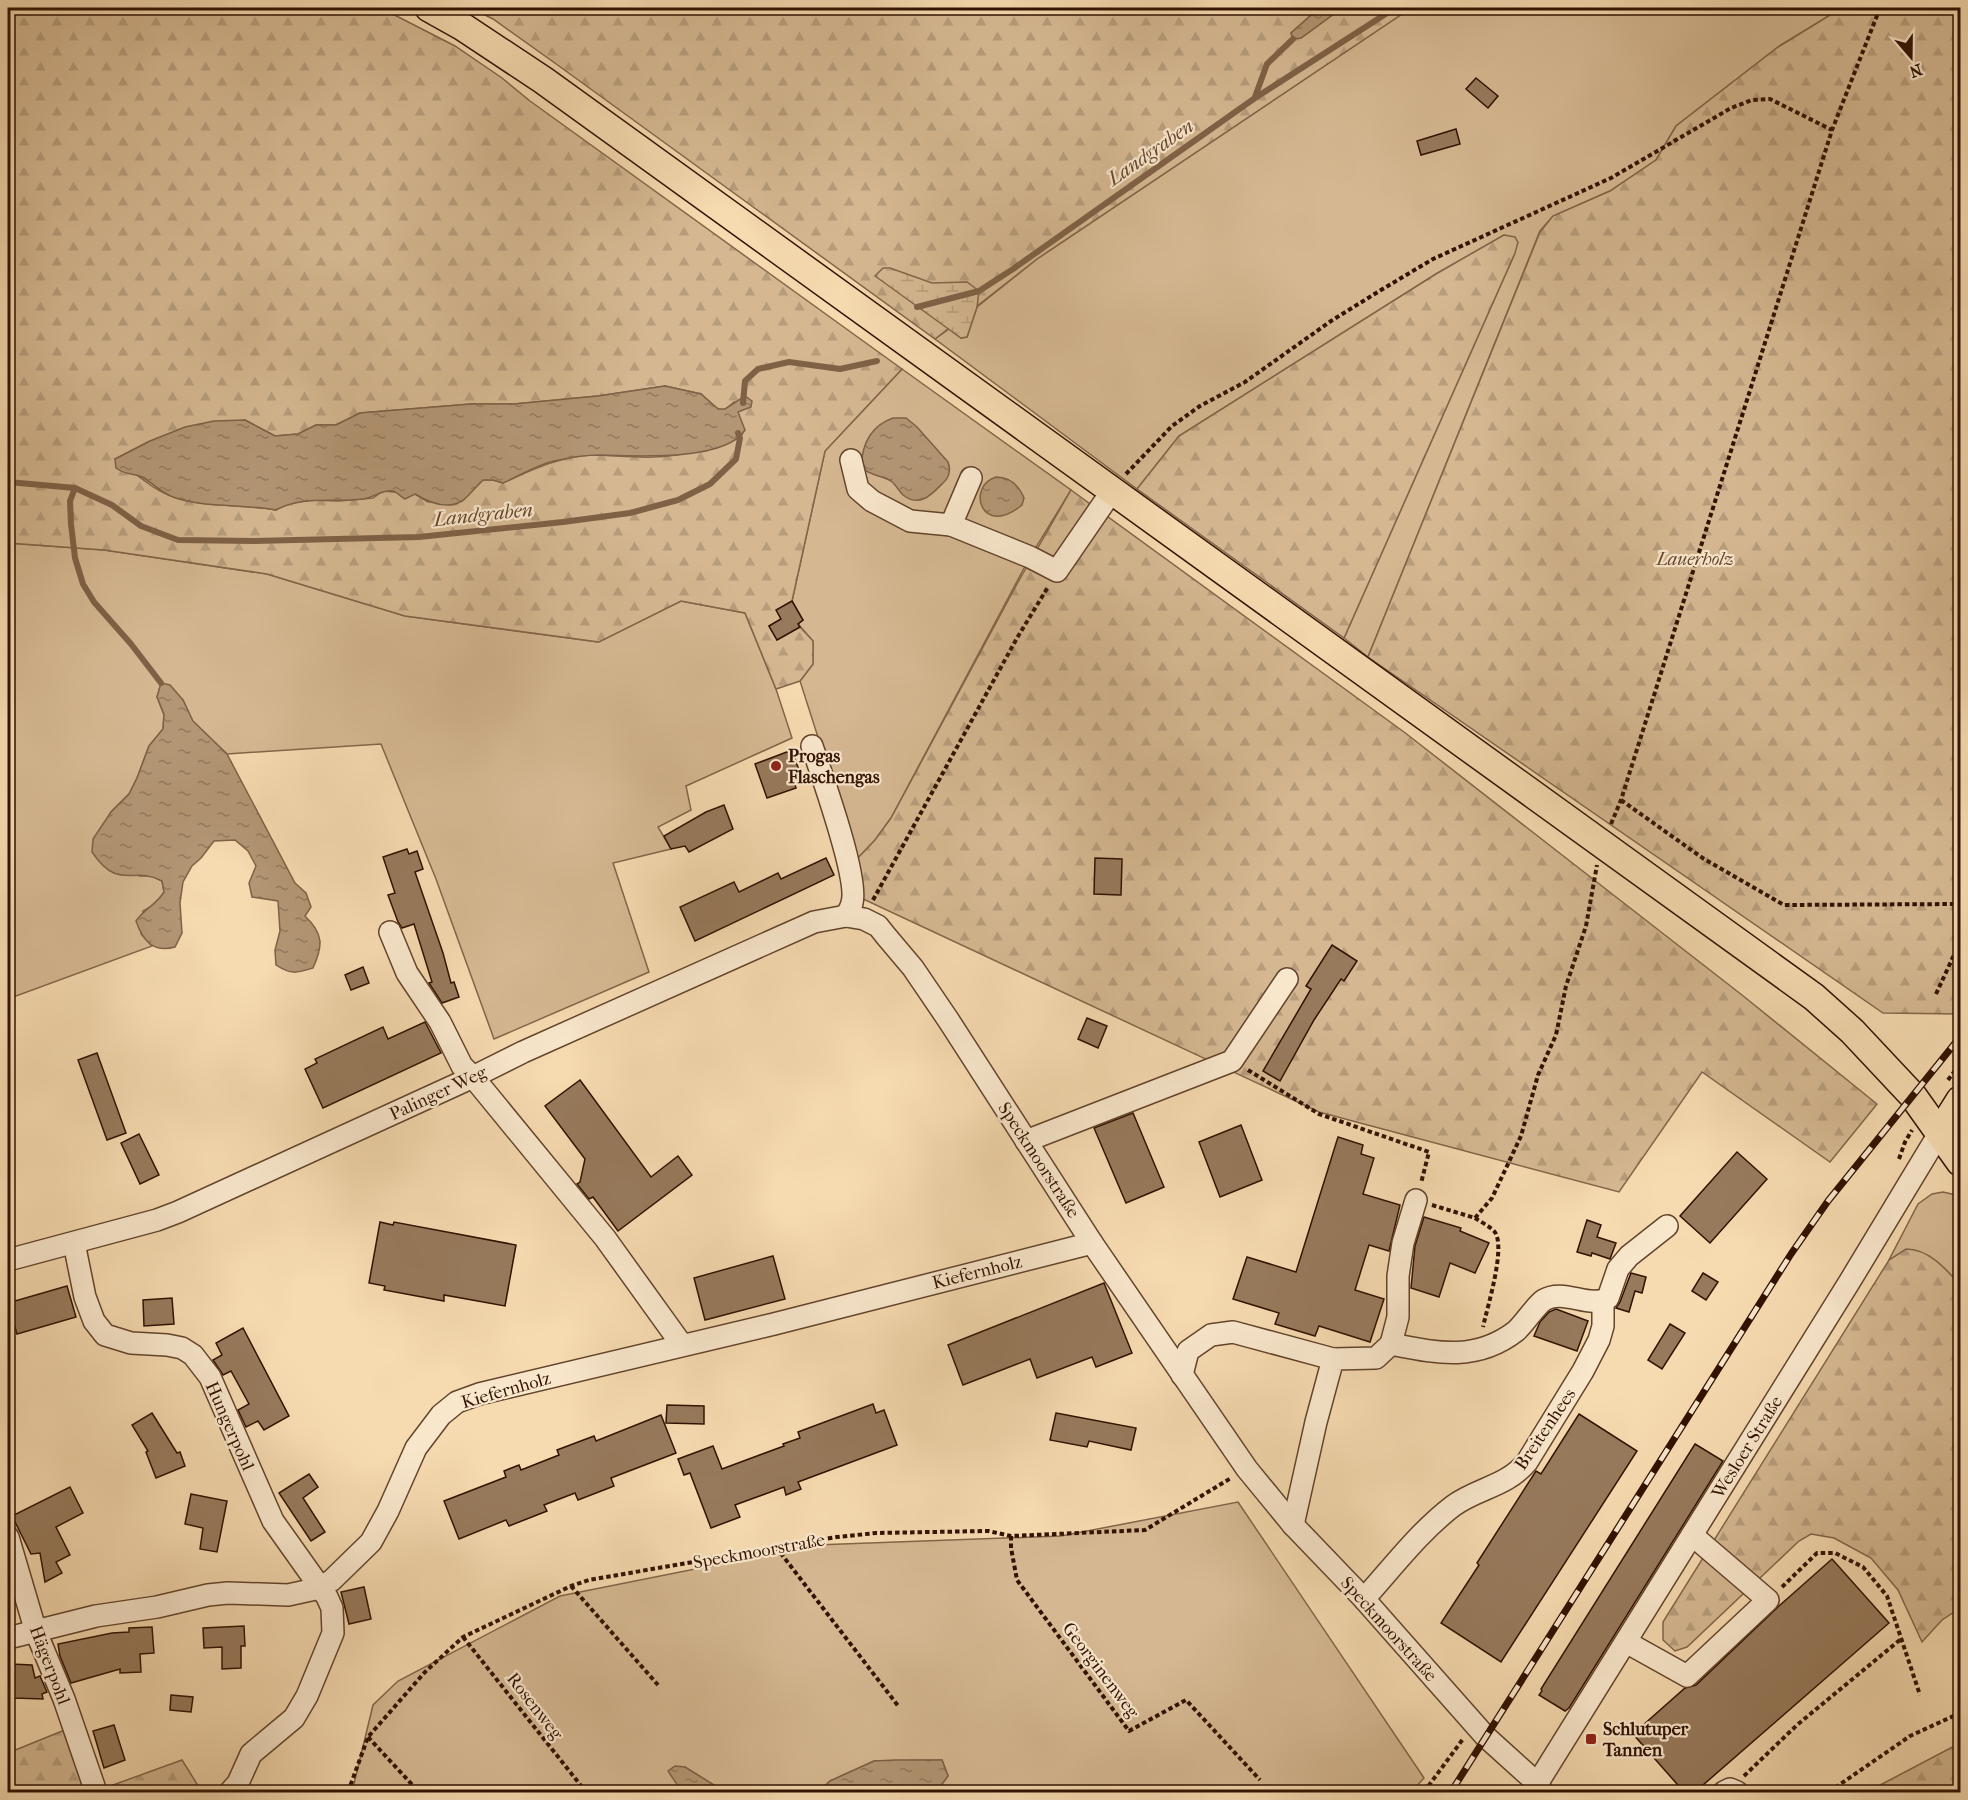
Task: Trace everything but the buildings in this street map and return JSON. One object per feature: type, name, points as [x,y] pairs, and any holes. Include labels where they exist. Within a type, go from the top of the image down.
[{"type":"main road","points":[[429,8],[463,27],[543,80],[1814,997],[1878,1056],[1925,1111],[1960,1162]]},
{"type":"main road","name":"Wesloer Straße","points":[[1940,1132],[1960,1100]]},
{"type":"street","points":[[850,460],[858,489],[872,501],[910,521],[951,525],[1030,557],[1057,571],[1112,491]]},
{"type":"street","points":[[951,525],[971,478]]},
{"type":"street","points":[[812,746],[847,859],[855,918]]},
{"type":"street","name":"Palinger Weg","points":[[8,1260],[157,1221],[523,1052],[814,922],[855,918]]},
{"type":"street","name":"Speckmoorstraße","points":[[855,918],[878,926],[913,968],[1092,1244],[1247,1468],[1293,1525],[1364,1599],[1486,1737],[1537,1790]]},
{"type":"street","points":[[390,932],[407,973],[440,1022],[462,1066],[605,1238],[682,1345]]},
{"type":"street","points":[[1026,1141],[1232,1061],[1287,979]]},
{"type":"street","name":"Wesloer Straße","points":[[1537,1790],[1940,1132]]},
{"type":"street","points":[[1182,1375],[1188,1351],[1211,1335],[1233,1332],[1333,1359],[1376,1358],[1391,1344],[1398,1317],[1398,1276],[1401,1254],[1416,1200]]},
{"type":"street","points":[[1391,1344],[1452,1354],[1477,1350],[1497,1343],[1517,1330],[1544,1300],[1557,1296],[1603,1301],[1608,1298],[1618,1269],[1629,1256],[1667,1226]]},
{"type":"street","name":"Hungerpohl","points":[[74,1243],[85,1297],[94,1321],[105,1335],[131,1343],[182,1348],[193,1355],[210,1377],[273,1521],[327,1597],[332,1608],[333,1633],[312,1686],[294,1719],[251,1754],[238,1783],[230,1792]]},
{"type":"street","name":"Kiefernholz","points":[[8,1638],[96,1616],[157,1607],[208,1595],[228,1593],[288,1596],[320,1588],[332,1580],[371,1542],[416,1448],[441,1415],[457,1402],[479,1394],[1092,1244]]},
{"type":"street","name":"Breitenhees","points":[[1364,1599],[1435,1520],[1456,1504],[1517,1473],[1527,1462],[1583,1371],[1599,1340],[1603,1326],[1603,1301]]},
{"type":"street","points":[[1293,1525],[1333,1359]]},
{"type":"street","points":[[1626,1642],[1686,1676],[1768,1600],[1692,1535]]},
{"type":"street","name":"Hägerpohl","points":[[8,1537],[36,1632],[64,1698],[96,1792]]},
{"type":"path","points":[[1475,1218],[1492,1198],[1521,1136],[1538,1075],[1556,1035],[1566,987],[1586,926],[1594,875],[1603,845],[1621,800],[1832,130],[1880,8]]},
{"type":"path","points":[[1131,467],[1172,426],[1200,406],[1245,382],[1381,290],[1433,259],[1611,178],[1731,108],[1752,100],[1770,99],[1832,130]]},
{"type":"path","points":[[855,918],[1057,571]]},
{"type":"path","points":[[1621,800],[1704,859],[1784,905],[1960,904]]},
{"type":"path","points":[[1936,994],[1960,942]]},
{"type":"path","points":[[1232,1061],[1319,1114],[1429,1152],[1416,1200],[1475,1218],[1495,1232],[1500,1242],[1477,1350]]},
{"type":"path","name":"Speckmoorstraße","points":[[348,1792],[368,1737],[425,1672],[463,1637],[571,1586],[589,1580],[776,1547],[876,1533],[988,1531],[1011,1536],[1145,1530],[1247,1468]]},
{"type":"path","name":"Georginenweg","points":[[1011,1536],[1017,1580],[1129,1731],[1186,1700],[1260,1780]]},
{"type":"path","points":[[776,1547],[899,1707]]},
{"type":"path","points":[[1768,1600],[1817,1553],[1835,1553],[1863,1567],[1887,1596],[1920,1695]]},
{"type":"path","points":[[571,1586],[658,1686]]},
{"type":"path","name":"Rosenweg","points":[[463,1637],[586,1792]]},
{"type":"path","points":[[1730,1791],[1797,1725],[1901,1639]]},
{"type":"path","points":[[1829,1792],[1910,1736],[1960,1713]]},
{"type":"path","points":[[1424,1792],[1474,1723]]},
{"type":"path","points":[[368,1737],[418,1792]]},
{"type":"green space","points":[[8,8],[381,8],[455,46],[502,78],[530,101],[902,369],[825,451],[792,601],[777,610],[781,619],[769,626],[777,640],[800,627],[813,641],[813,664],[800,681],[776,689],[745,613],[681,601],[599,642],[405,616],[267,574],[104,550],[8,543]],"holes":[[[665,386],[701,394],[718,409],[725,410],[734,402],[744,431],[740,438],[677,455],[574,457],[538,468],[503,483],[483,480],[462,501],[428,502],[415,494],[383,491],[373,498],[339,501],[311,500],[287,504],[276,510],[199,503],[166,494],[115,459],[150,441],[245,420],[275,436],[298,434],[316,425],[336,425],[360,413],[471,404],[514,404],[598,396]]]},
{"type":"green space","points":[[471,8],[1319,8],[1291,33],[1293,39],[1301,38],[1342,8],[1411,8],[1037,259],[935,339],[559,66],[493,19]]},
{"type":"green space","points":[[1411,8],[1837,8],[1832,14],[1778,47],[1676,126],[1656,160],[1610,191],[1553,216],[1540,231],[1368,657],[1344,638],[1515,253],[1504,235],[1436,274],[1179,436],[1137,489],[935,339],[949,329],[961,338],[967,337],[977,307],[1037,259]]},
{"type":"green space","name":"Lauerholz","points":[[1837,8],[1960,8],[1960,1014],[1883,1013],[1368,657],[1540,232],[1553,216],[1610,191],[1656,160],[1676,126],[1778,47],[1832,14]]},
{"type":"green space","points":[[1504,235],[1515,237],[1518,242],[1515,253],[1344,638],[1137,489],[1179,436],[1436,274]]},
{"type":"green space","points":[[883,268],[890,268],[932,283],[967,282],[979,291],[977,307],[967,337],[961,338],[875,276]]},
{"type":"green space","points":[[902,369],[1071,490],[1030,557],[891,818],[857,859],[800,681],[813,664],[813,641],[798,624],[803,620],[792,601],[825,451]]},
{"type":"green space","points":[[1071,490],[1404,732],[1742,995],[1877,1104],[1830,1162],[1702,1072],[1619,1192],[1319,1112],[861,898],[857,859],[891,818],[1017,584]]},
{"type":"green space","points":[[8,543],[104,550],[267,574],[405,616],[598,642],[681,601],[745,613],[776,689],[792,738],[686,786],[691,810],[658,827],[671,849],[613,863],[649,972],[494,1039],[436,879],[381,744],[227,754],[192,721],[183,700],[161,684],[157,697],[164,715],[163,729],[149,746],[129,794],[111,812],[103,826],[139,876],[152,876],[162,881],[164,892],[158,903],[143,911],[141,934],[152,946],[8,999]]},
{"type":"green space","points":[[1943,1192],[1956,1195],[1960,1199],[1960,1285],[1944,1268],[1889,1260],[1918,1204],[1932,1194]]},
{"type":"green space","points":[[1906,1249],[1930,1256],[1960,1285],[1960,1608],[1942,1620],[1922,1642],[1898,1590],[1871,1558],[1834,1538],[1811,1534],[1799,1541],[1687,1647],[1675,1651],[1663,1640],[1663,1622],[1889,1260]]},
{"type":"green space","points":[[1238,1502],[1424,1778],[1411,1792],[936,1792],[948,1776],[942,1760],[874,1761],[830,1781],[819,1792],[725,1792],[685,1767],[677,1788],[682,1792],[352,1792],[373,1705],[398,1681],[560,1596],[815,1545],[1061,1536]]},
{"type":"green space","points":[[72,1727],[102,1789],[182,1760],[202,1792],[8,1792],[8,1753]]},
{"type":"green space","points":[[1960,1743],[1960,1792],[1867,1792]]},
{"type":"water","points":[[1319,8],[1342,8],[1301,38],[1293,39],[1291,33]]},
{"type":"water","points":[[665,386],[701,394],[718,409],[725,409],[745,396],[752,401],[751,407],[738,412],[745,430],[734,440],[719,448],[699,452],[655,456],[594,455],[554,461],[503,483],[483,480],[462,501],[450,505],[432,502],[415,494],[405,499],[389,491],[363,499],[307,501],[286,505],[276,510],[197,503],[173,497],[142,477],[116,468],[115,459],[150,441],[185,427],[214,421],[245,420],[275,436],[298,434],[316,425],[336,425],[360,413],[471,404],[514,404],[598,396]]},
{"type":"water","points":[[893,418],[906,418],[948,462],[947,479],[934,492],[920,500],[909,499],[891,481],[861,467],[863,451],[869,437],[878,426]]},
{"type":"water","points":[[996,477],[1013,483],[1024,498],[1022,505],[1008,514],[996,516],[988,513],[982,507],[980,499],[987,482]]},
{"type":"water","points":[[161,683],[170,685],[183,700],[193,721],[227,754],[295,883],[306,893],[311,907],[305,916],[316,929],[320,940],[319,953],[313,968],[294,972],[276,965],[275,950],[280,931],[278,901],[252,897],[249,883],[256,866],[248,851],[235,840],[214,841],[192,866],[183,882],[180,903],[182,933],[175,947],[167,948],[150,944],[136,921],[164,892],[162,881],[143,875],[118,875],[102,864],[92,852],[93,839],[111,812],[129,794],[149,746],[163,729],[164,714],[157,697]]},
{"type":"water","points":[[942,1760],[948,1776],[936,1792],[819,1792],[830,1781],[874,1761]]},
{"type":"water","points":[[675,1766],[685,1767],[725,1792],[682,1792],[668,1771]]},
{"type":"waterway","name":"Landgraben","points":[[917,307],[979,291],[1255,98],[1395,8]]},
{"type":"waterway","points":[[1255,97],[1267,64],[1293,39]]},
{"type":"waterway","name":"Landgraben","points":[[743,403],[745,381],[758,369],[789,362],[840,369],[877,361]]},
{"type":"waterway","name":"Landgraben","points":[[8,482],[75,488],[112,505],[141,526],[178,540],[254,541],[419,537],[630,513],[678,500],[710,484],[736,459],[740,438],[738,433]]},
{"type":"waterway","points":[[75,488],[70,501],[71,524],[75,558],[83,584],[94,602],[161,683]]},
{"type":"railway","points":[[1451,1792],[1791,1254],[1828,1201],[1960,1037]]},
{"type":"place","name":"Progas Flaschengas","points":[[776,766]]},
{"type":"place","name":"Schlutuper Tannen","points":[[1591,1739]]}]
